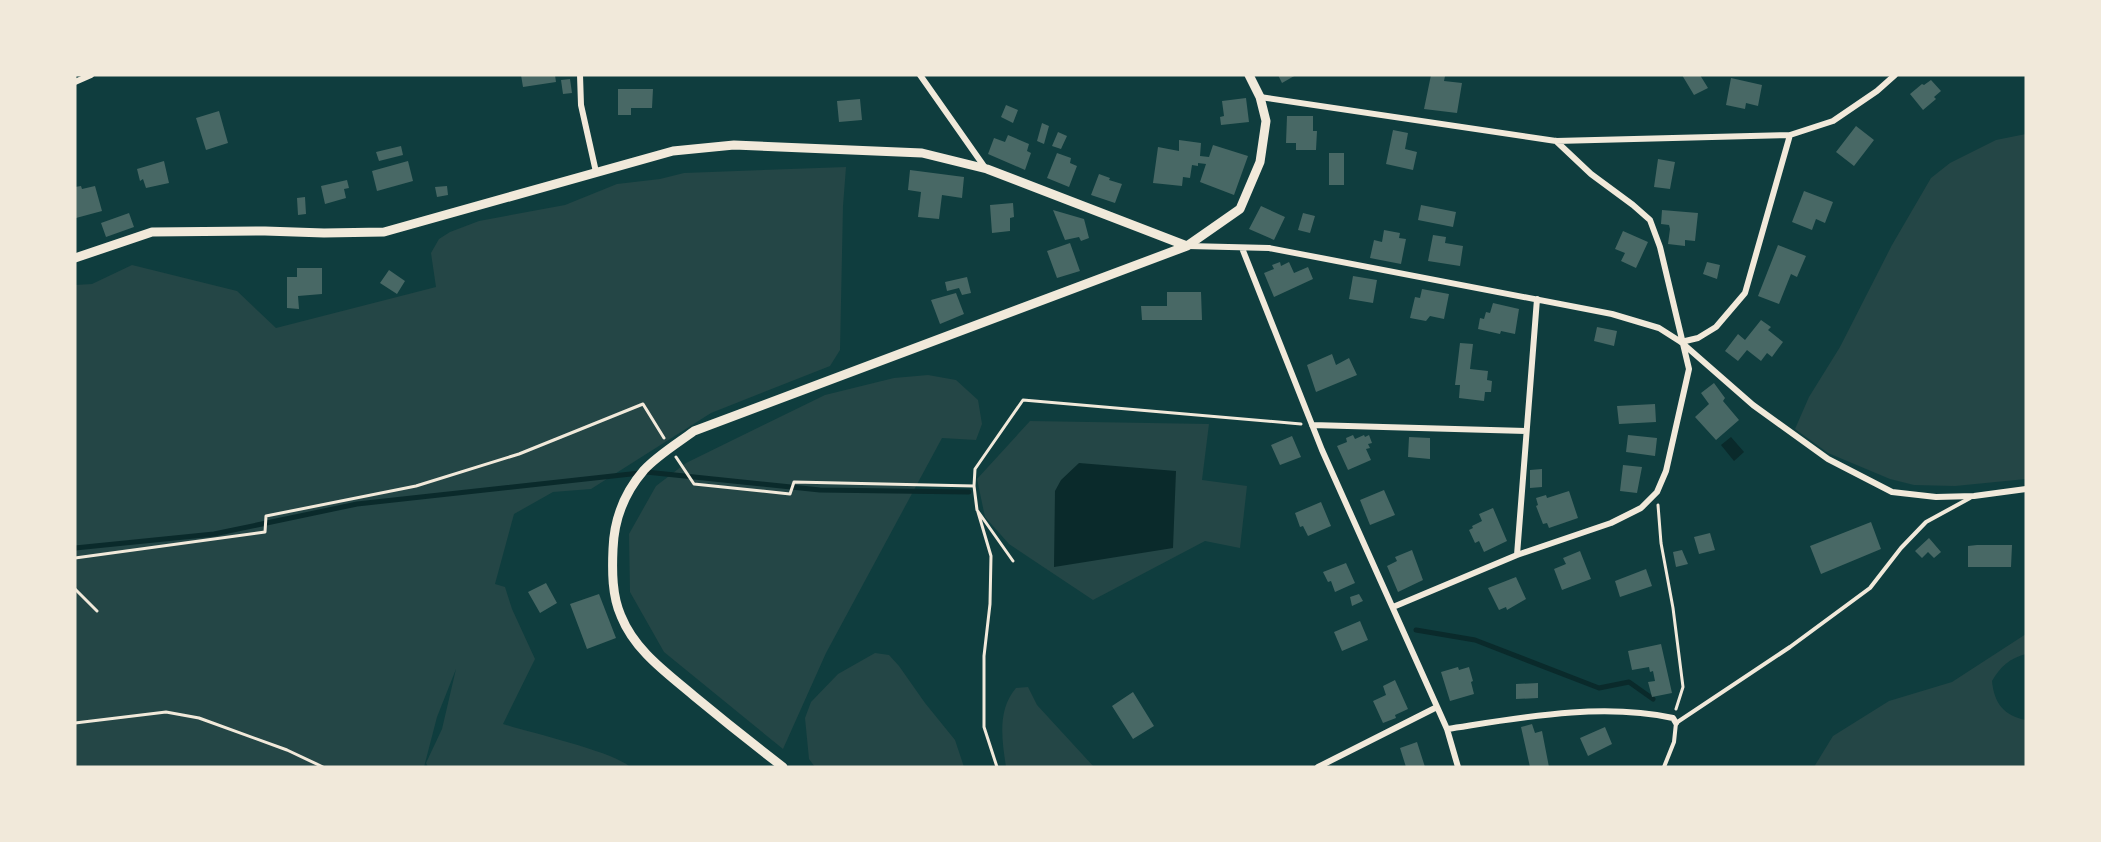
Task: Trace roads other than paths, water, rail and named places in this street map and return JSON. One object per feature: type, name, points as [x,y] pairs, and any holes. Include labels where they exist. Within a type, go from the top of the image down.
[{"type":"street","points":[[75,82],[91,75]]},
{"type":"street","points":[[580,75],[580,105],[596,172]]},
{"type":"street","points":[[920,75],[987,169]]},
{"type":"street","points":[[783,767],[656,665],[632,636],[620,616],[615,595],[613,541],[619,511],[632,487],[645,470],[694,431],[1187,246],[1240,209],[1260,162],[1266,121],[1260,97],[1249,75]]},
{"type":"street","points":[[1260,97],[1556,141],[1790,135],[1833,121],[1895,75]]},
{"type":"street","points":[[1681,342],[1698,338],[1716,327],[1745,292],[1790,135]]},
{"type":"street","points":[[1393,607],[1517,555],[1611,523],[1641,508],[1657,492],[1666,471],[1689,369],[1660,247],[1650,220],[1591,174],[1556,141]]},
{"type":"street","points":[[75,258],[152,232],[384,232],[673,150],[734,145],[922,153],[987,169],[1187,246],[1280,250],[1612,314],[1659,328],[1681,342],[1753,405],[1828,459],[1892,492],[1936,497],[1974,496],[2026,489]]},
{"type":"street","points":[[1242,248],[1312,425],[1447,729],[1458,767]]},
{"type":"street","points":[[1517,555],[1537,299]]},
{"type":"street","points":[[1312,425],[1526,431]]},
{"type":"street","points":[[1318,767],[1437,707]]},
{"type":"street","points":[[1447,729],[1575,712],[1651,713],[1674,721]]},
{"type":"lane","points":[[1664,767],[1674,742],[1674,721],[1790,647],[1870,588],[1901,548],[1926,522],[1974,496]]},
{"type":"waterway","points":[[646,472],[820,490],[969,492]]},
{"type":"waterway","points":[[75,548],[214,534],[357,504],[640,473]]},
{"type":"waterway","points":[[1416,630],[1475,640],[1599,688],[1629,682],[1653,699]]}]
